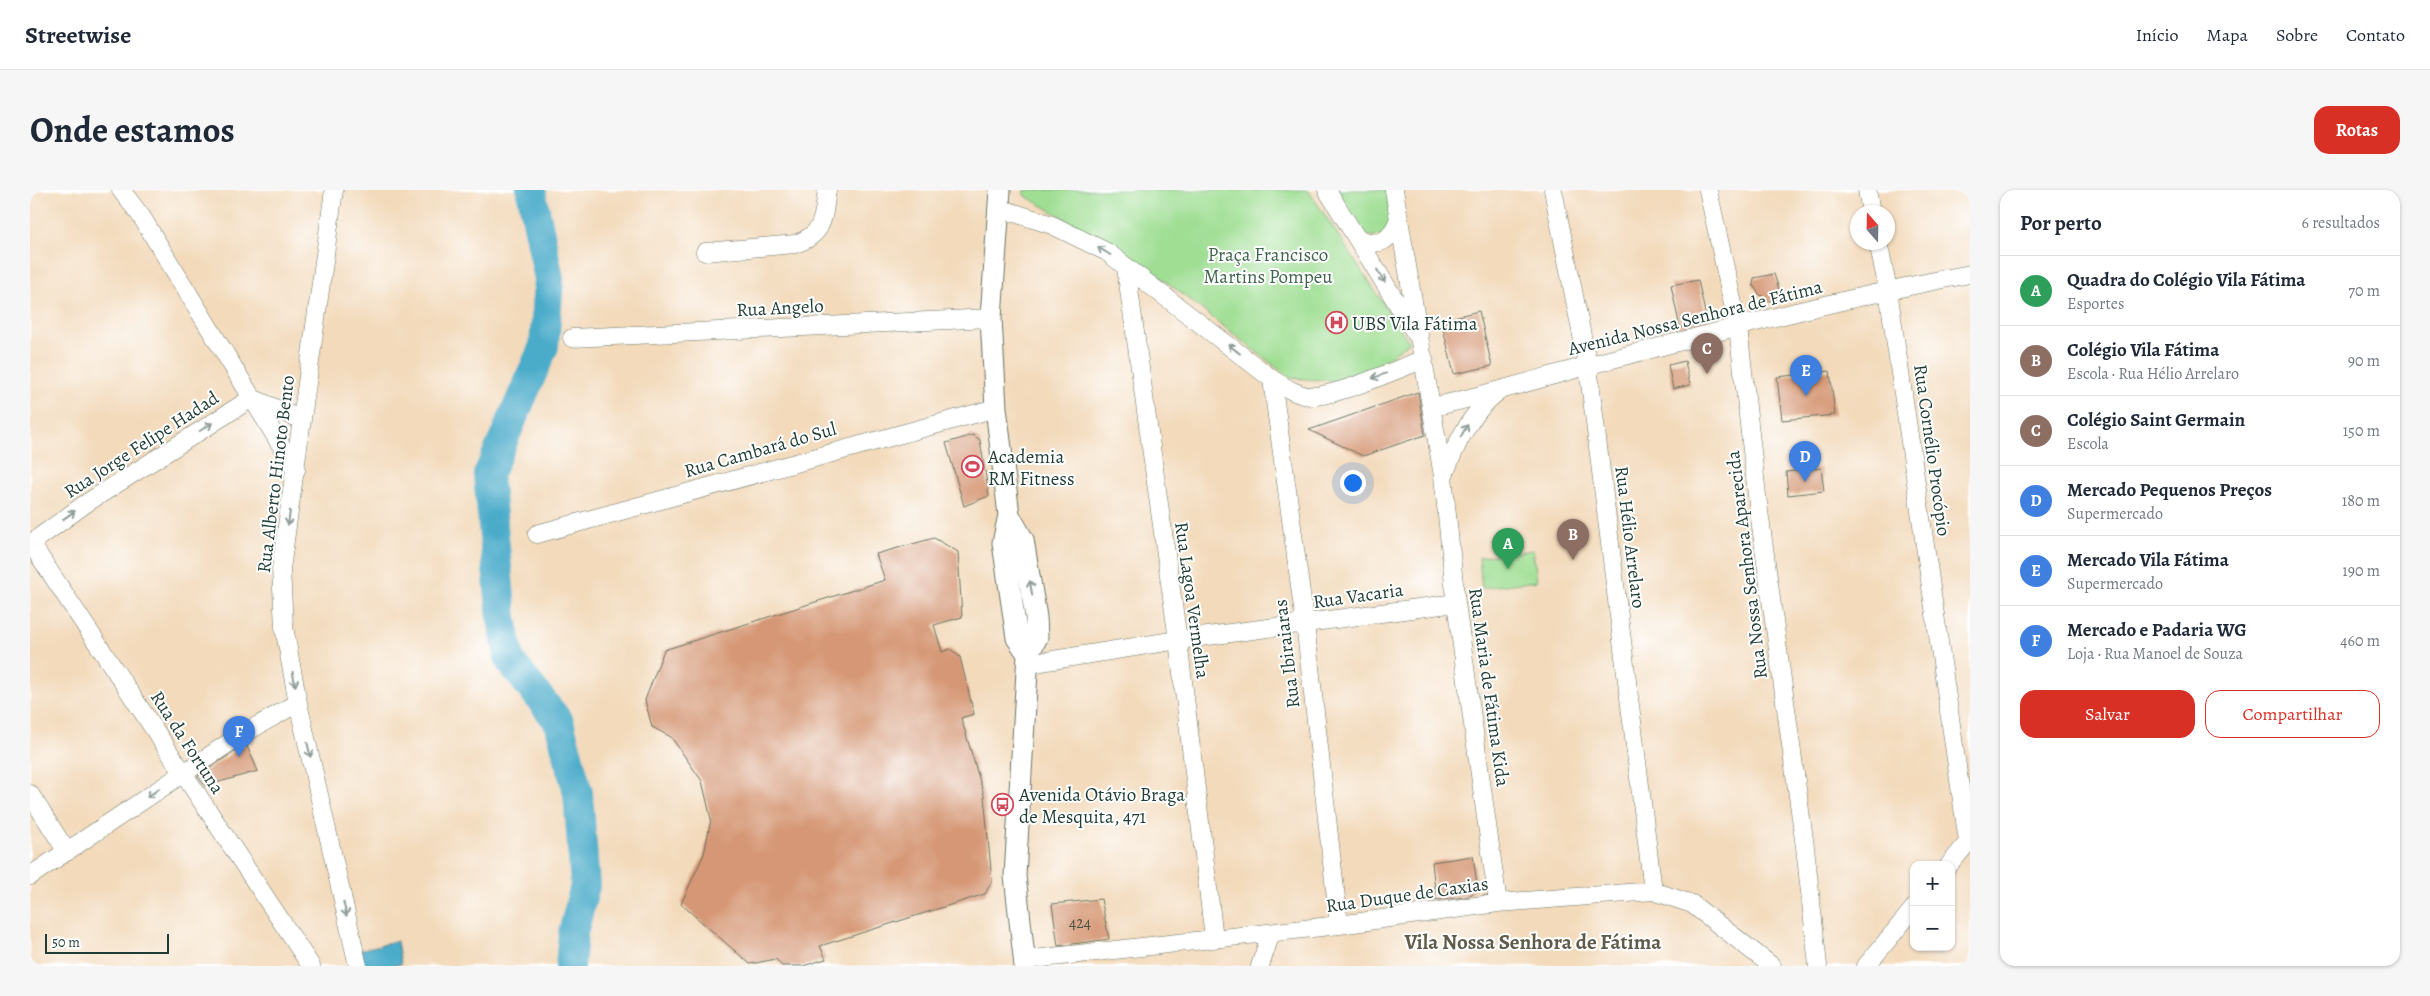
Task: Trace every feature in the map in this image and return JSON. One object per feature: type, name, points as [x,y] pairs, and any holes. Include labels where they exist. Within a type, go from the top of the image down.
[{"type":"main road","points":[[999,199],[990,318],[996,408],[1009,515],[1023,540],[1036,617],[1037,637],[1028,659],[1017,819],[1015,876],[1025,963]]},
{"type":"street","points":[[121,190],[141,216],[296,470]]},
{"type":"street","name":"Rua Alberto Hinoto Bento","points":[[334,190],[281,569],[284,627],[298,703],[358,966]]},
{"type":"street","points":[[705,252],[795,244],[806,240],[817,232],[822,223],[827,190]]},
{"type":"street","points":[[999,199],[1107,252],[1272,379],[1290,390],[1310,396],[1330,394],[1423,351],[1327,190]]},
{"type":"street","name":"Rua Maria de Fátima Kida","points":[[1394,190],[1444,476],[1456,603],[1498,903]]},
{"type":"street","name":"Rua Hélio Arrelaro","points":[[1554,190],[1588,366],[1653,891]]},
{"type":"street","name":"Rua Nossa Senhora Aparecida","points":[[1708,190],[1738,327],[1758,504],[1807,866],[1818,966]]},
{"type":"street","points":[[1867,190],[1870,205]]},
{"type":"street","points":[[1357,238],[1378,243],[1393,234],[1399,219]]},
{"type":"street","name":"Rua Cornélio Procópio","points":[[1880,250],[1888,290],[1969,841]]},
{"type":"street","name":"Rua Lagoa Vermelha","points":[[1126,268],[1178,640],[1214,938]]},
{"type":"street","name":"Avenida Nossa Senhora de Fátima","points":[[1433,407],[1497,392],[1738,327],[1888,290],[1970,274]]},
{"type":"street","name":"Rua Angelo","points":[[572,338],[990,318]]},
{"type":"street","name":"Rua Ibiraiaras","points":[[1272,379],[1304,623],[1339,925]]},
{"type":"street","points":[[1444,476],[1468,424],[1478,410],[1497,392]]},
{"type":"street","points":[[252,398],[302,420]]},
{"type":"street","name":"Rua Jorge Felipe Hadad","points":[[30,543],[93,499],[252,398]]},
{"type":"street","name":"Rua Cambará do Sul","points":[[537,534],[996,408]]},
{"type":"street","name":"Rua da Fortuna","points":[[30,543],[311,966]]},
{"type":"street","name":"Rua Vacaria","points":[[1028,659],[1456,603]]},
{"type":"street","points":[[30,876],[239,736],[298,703]]},
{"type":"street","points":[[30,794],[68,852]]},
{"type":"street","points":[[1952,861],[1969,841]]},
{"type":"street","name":"Rua Duque de Caxias","points":[[1025,963],[1214,938],[1339,925],[1498,903],[1653,891],[1668,894],[1692,904],[1772,966]]},
{"type":"street","points":[[1866,966],[1910,913]]},
{"type":"street","points":[[1260,966],[1271,933]]},
{"type":"green space","name":"Praça Francisco Martins Pompeu","points":[[1024,190],[1308,190],[1409,342],[1377,366],[1335,381],[1290,378],[1146,266],[1024,195]]},
{"type":"green space","points":[[1330,190],[1388,190],[1392,230],[1387,237],[1360,235]]},
{"type":"green space","points":[[1533,550],[1537,581],[1482,588],[1479,557]]},
{"type":"water","points":[[397,941],[401,964],[391,966],[358,966],[355,951]]},
{"type":"building","points":[[1774,274],[1782,298],[1770,301],[1759,294],[1753,285],[1754,278]]},
{"type":"building","points":[[1698,280],[1707,322],[1680,328],[1671,285]]},
{"type":"building","points":[[1479,311],[1492,366],[1454,374],[1441,320]]},
{"type":"building","points":[[1685,361],[1690,385],[1673,389],[1668,365]]},
{"type":"building","points":[[1830,371],[1835,415],[1782,420],[1777,377]]},
{"type":"building","points":[[1418,392],[1425,435],[1363,456],[1309,430]]},
{"type":"building","points":[[973,435],[980,440],[989,496],[964,506],[946,443]]},
{"type":"building","points":[[1821,468],[1824,491],[1788,495],[1786,472]]},
{"type":"building","points":[[934,538],[958,552],[962,617],[934,625],[942,652],[950,649],[960,657],[974,714],[961,718],[984,795],[992,881],[985,894],[820,946],[826,959],[803,966],[782,966],[776,959],[750,964],[681,904],[704,854],[711,819],[702,781],[671,737],[652,727],[645,700],[664,650],[885,580],[876,554]]},
{"type":"building","points":[[246,744],[258,771],[205,786],[198,776]]},
{"type":"building","points":[[1473,856],[1477,885],[1472,894],[1466,897],[1436,900],[1432,862]]},
{"type":"building","points":[[1101,899],[1109,939],[1058,946],[1052,904]]},
{"type":"waterway","points":[[531,190],[549,279],[544,346],[488,475],[502,618],[510,661],[559,722],[578,793],[585,886],[573,933],[570,966]]},
{"type":"place","name":"UBS Vila Fátima","points":[[1336,323]]},
{"type":"place","name":"Colégio Saint Germain","points":[[1707,374]]},
{"type":"place","name":"Mercado Vila Fátima","points":[[1806,396]]},
{"type":"place","name":"Academia RM Fitness","points":[[972,467]]},
{"type":"place","name":"Mercado Pequenos Preços","points":[[1805,482]]},
{"type":"place","name":"Colégio Vila Fátima","points":[[1573,560]]},
{"type":"place","name":"Quadra do Colégio Vila Fátima","points":[[1508,569]]},
{"type":"place","name":"Mercado e Padaria WG","points":[[239,757]]},
{"type":"place","name":"Avenida Otávio Braga de Mesquita, 471","points":[[1003,805]]},
{"type":"district","name":"Vila Nossa Senhora de Fátima","points":[[1533,942]]}]
